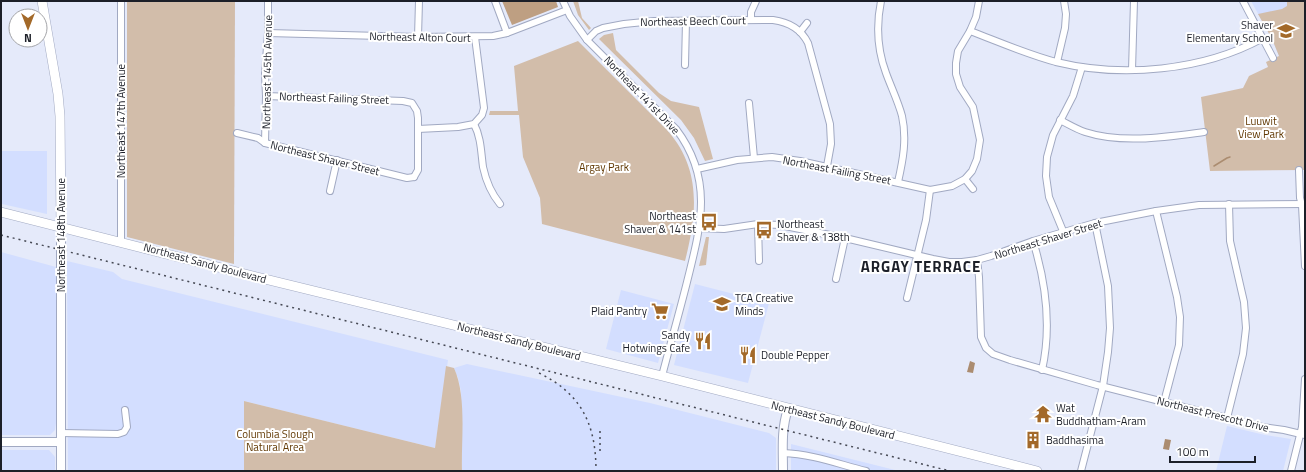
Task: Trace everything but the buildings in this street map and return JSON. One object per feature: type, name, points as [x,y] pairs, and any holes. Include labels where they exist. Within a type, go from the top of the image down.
[{"type":"main road","name":"Northeast 148th Avenue","points":[[42,1],[58,94],[60,116],[61,226]]},
{"type":"main road","name":"Northeast Sandy Boulevard","points":[[1,212],[121,241],[268,280],[662,376],[1037,471]]},
{"type":"street","name":"Northeast 147th Avenue","points":[[121,1],[121,241]]},
{"type":"street","name":"Northeast 145th Avenue","points":[[265,143],[265,74],[268,33],[268,1]]},
{"type":"street","points":[[418,1],[418,37]]},
{"type":"street","points":[[495,1],[507,33]]},
{"type":"street","name":"Northeast 141st Drive","points":[[563,1],[572,20],[587,40],[676,129],[690,150],[697,169],[701,199],[699,228],[695,251],[662,376]]},
{"type":"street","points":[[751,20],[752,8],[756,1]]},
{"type":"street","points":[[881,1],[877,26],[880,53],[885,72],[899,105],[904,129],[904,158],[898,182]]},
{"type":"street","points":[[907,298],[926,220],[930,190],[952,186],[965,179],[972,172],[977,159],[980,140],[973,107],[960,87],[956,74],[956,68],[958,50],[970,31],[976,17],[979,1]]},
{"type":"street","points":[[1057,62],[1065,28],[1066,14],[1064,1]]},
{"type":"street","points":[[1132,70],[1134,1]]},
{"type":"street","points":[[1243,1],[1273,58]]},
{"type":"street","name":"Northeast Alton Court","points":[[268,33],[418,37],[493,36],[507,33],[567,10]]},
{"type":"street","name":"Northeast Beech Court","points":[[587,40],[596,31],[610,26],[640,22],[751,20],[780,21],[787,23],[800,32]]},
{"type":"street","points":[[685,65],[686,21]]},
{"type":"street","points":[[807,23],[800,32],[808,43],[830,124],[831,144],[827,166]]},
{"type":"street","points":[[970,31],[1020,51],[1057,62],[1082,67],[1132,70],[1174,66],[1195,62],[1236,50],[1263,38]]},
{"type":"street","points":[[419,184],[414,177],[418,170],[418,129],[474,124],[482,115],[484,108],[475,37]]},
{"type":"street","points":[[1063,232],[1049,197],[1046,176],[1047,157],[1060,120],[1073,96],[1082,67]]},
{"type":"street","name":"Northeast Failing Street","points":[[266,96],[409,101],[415,107],[417,112],[418,129]]},
{"type":"street","points":[[749,103],[754,158]]},
{"type":"street","points":[[1060,120],[1086,132],[1115,137],[1163,137],[1204,132]]},
{"type":"street","points":[[474,124],[480,143],[487,182],[492,195],[500,204]]},
{"type":"street","name":"Northeast Shaver Street","points":[[238,133],[258,138],[265,143],[407,178],[414,177]]},
{"type":"street","name":"Northeast Failing Street","points":[[697,169],[730,161],[772,157],[827,166],[930,190]]},
{"type":"street","points":[[330,192],[337,160]]},
{"type":"street","points":[[1300,170],[1300,198],[1303,204],[1305,266]]},
{"type":"street","points":[[965,179],[973,189]]},
{"type":"street","points":[[1227,418],[1243,354],[1246,328],[1244,302],[1230,241],[1229,204]]},
{"type":"street","name":"Northeast Shaver Street","points":[[699,228],[724,229],[758,224],[794,227],[949,262],[977,260],[1033,241],[1095,223],[1156,210],[1199,205],[1303,204]]},
{"type":"street","points":[[1156,210],[1177,297],[1180,317],[1179,345],[1164,402]]},
{"type":"street","points":[[1081,471],[1104,386],[1110,328],[1105,269],[1095,223]]},
{"type":"street","points":[[758,224],[759,261]]},
{"type":"street","name":"Northeast 148th Avenue","points":[[61,226],[61,471]]},
{"type":"street","points":[[836,279],[845,238]]},
{"type":"street","points":[[1033,241],[1043,278],[1046,298],[1047,344],[1042,370]]},
{"type":"street","name":"Northeast Prescott Drive","points":[[977,260],[980,277],[981,337],[986,348],[999,356],[1042,370],[1164,402],[1262,427],[1303,434]]},
{"type":"street","points":[[1291,471],[1303,434],[1305,379]]},
{"type":"street","points":[[783,471],[783,430],[784,420],[788,409]]},
{"type":"street","points":[[1,442],[118,434],[124,432],[127,427],[127,416],[125,410]]},
{"type":"street","points":[[783,453],[807,455],[866,471]]},
{"type":"shaded area","points":[[502,1],[556,1],[558,7],[512,25]]},
{"type":"shaded area","name":"Shaver Elementary School","points":[[1251,1],[1305,1],[1279,56],[1272,39]]},
{"type":"shaded area","points":[[2,151],[47,151],[47,214],[2,204]]},
{"type":"shaded area","points":[[1,252],[56,267],[56,423],[55,430],[50,435],[1,435]]},
{"type":"shaded area","points":[[67,261],[113,272],[122,279],[448,360],[435,448],[244,401],[244,471],[68,471]]},
{"type":"shaded area","points":[[695,284],[769,303],[748,383],[674,365]]},
{"type":"shaded area","points":[[621,290],[674,304],[658,363],[606,349]]},
{"type":"shaded area","points":[[970,361],[975,363],[973,373],[967,372]]},
{"type":"shaded area","points":[[467,364],[650,403],[769,433],[776,438],[776,471],[462,471],[461,391],[454,368]]},
{"type":"shaded area","points":[[1227,426],[1265,435],[1291,439],[1283,471],[1216,471]]},
{"type":"shaded area","points":[[1165,439],[1171,440],[1169,450],[1163,449]]},
{"type":"shaded area","points":[[791,444],[899,471],[791,471]]},
{"type":"shaded area","points":[[1,450],[49,450],[55,457],[55,471],[1,471]]},
{"type":"green space","points":[[127,1],[235,1],[234,264],[127,237]]},
{"type":"green space","points":[[573,1],[578,1],[582,18],[591,28],[589,30],[578,15]]},
{"type":"green space","name":"Luuwit View Park","points":[[1287,1],[1305,1],[1305,170],[1210,171],[1201,97],[1243,88],[1249,76],[1268,67],[1266,62],[1279,56],[1272,39],[1258,14],[1282,9],[1287,6]]},
{"type":"green space","points":[[613,33],[616,50],[659,93],[671,101],[699,107],[713,159],[705,161],[694,138],[681,120],[599,39],[604,35]]},
{"type":"green space","name":"Argay Park","points":[[578,41],[667,130],[678,145],[686,160],[694,192],[694,209],[685,261],[542,224],[540,198],[523,157],[519,115],[489,115],[490,111],[518,111],[514,66]]},
{"type":"green space","points":[[706,237],[709,237],[706,265],[699,266]]},
{"type":"green space","name":"Columbia Slough Natural Area","points":[[446,366],[454,368],[461,392],[462,471],[244,471],[244,401],[435,448]]},
{"type":"waterway","points":[[1214,166],[1230,157]]},
{"type":"railway","points":[[1,235],[950,471]]},
{"type":"railway","points":[[539,373],[554,381],[566,391],[576,401],[584,413],[593,439],[596,471]]},
{"type":"railway","points":[[600,427],[600,451]]},
{"type":"place","name":"Shaver Elementary School","points":[[1286,31]]},
{"type":"place","name":"Northeast Shaver & 141st","points":[[709,222]]},
{"type":"place","name":"Northeast Shaver & 138th","points":[[764,230]]},
{"type":"place","name":"TCA Creative Minds","points":[[722,304]]},
{"type":"place","name":"Plaid Pantry","points":[[660,311]]},
{"type":"place","name":"Sandy Hotwings Cafe","points":[[703,341]]},
{"type":"place","name":"Double Pepper","points":[[748,355]]},
{"type":"place","name":"Wat Buddhatham-Aram","points":[[1043,414]]},
{"type":"place","name":"Baddhasima","points":[[1033,440]]},
{"type":"district","name":"ARGAY TERRACE","points":[[921,267]]}]
